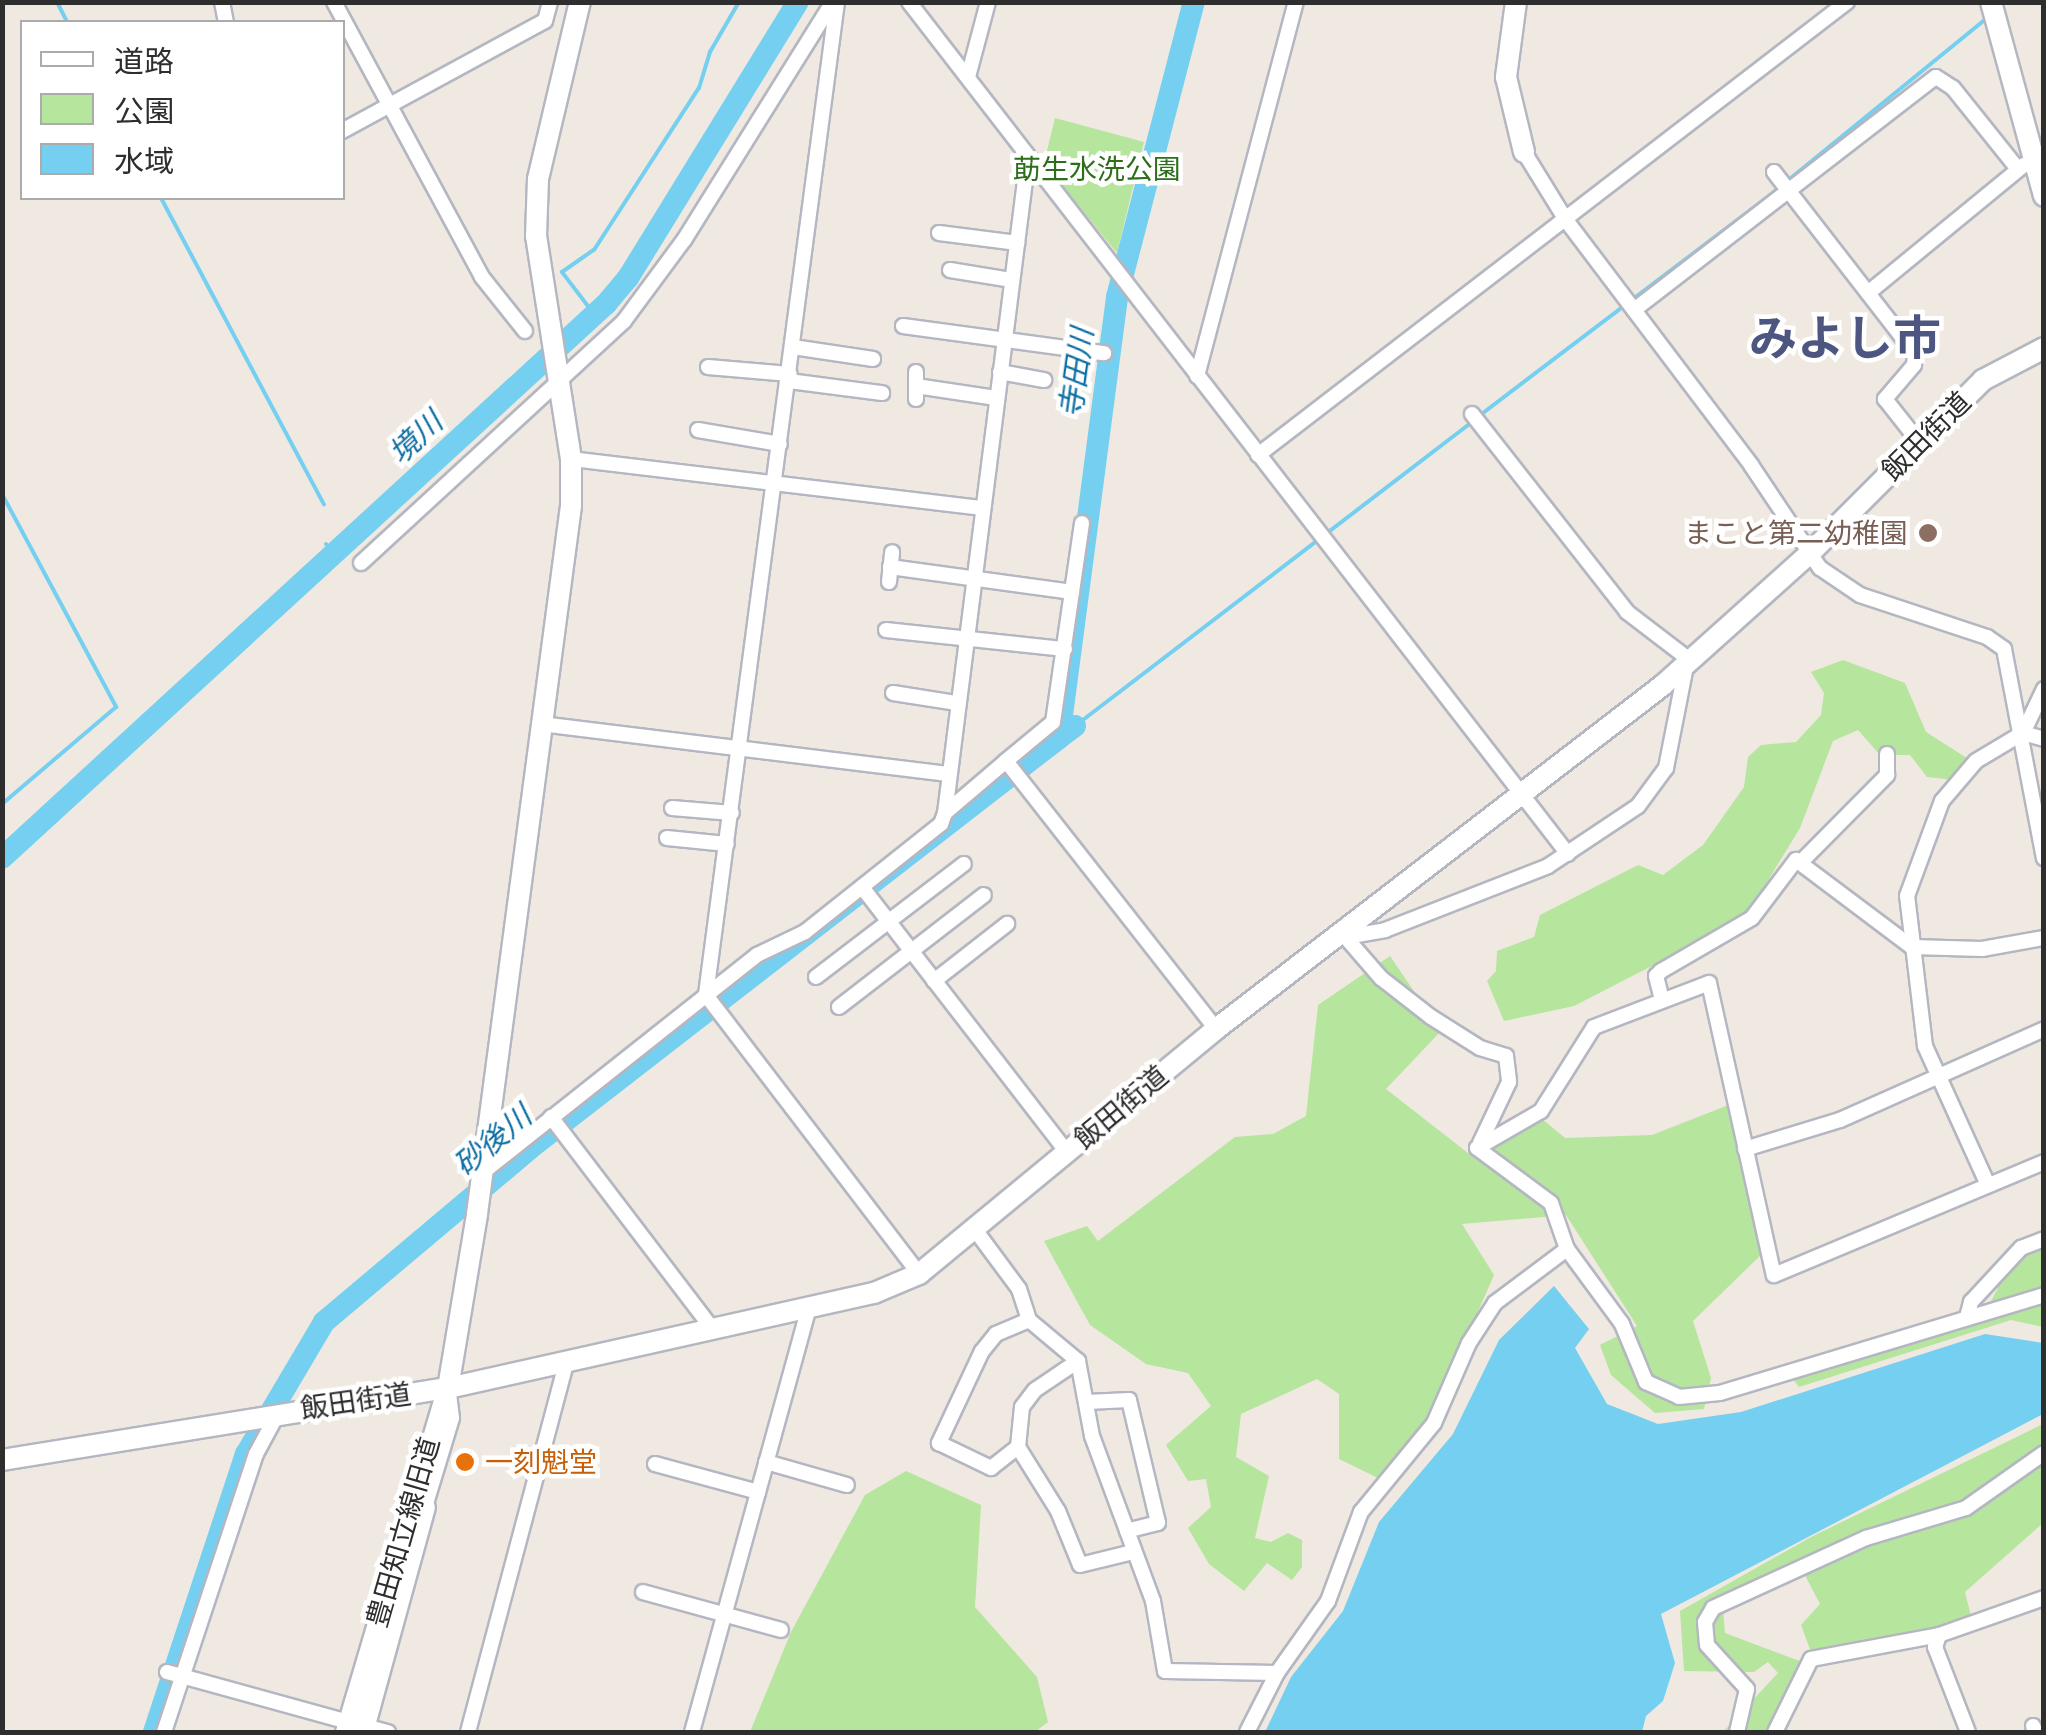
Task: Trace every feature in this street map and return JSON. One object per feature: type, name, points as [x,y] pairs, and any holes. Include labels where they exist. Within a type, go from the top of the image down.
[{"type":"main road","points":[[448,1388],[478,1214],[566,557],[570,460],[536,236],[538,180],[580,2]]},
{"type":"main road","points":[[1516,2],[1506,78],[1524,152]]},
{"type":"main road","points":[[1991,2],[2044,196]]},
{"type":"main road","name":"飯田街道","points":[[2,1460],[448,1388],[710,1326],[874,1293],[918,1274],[976,1231],[1216,1029],[1688,664],[1809,554],[1919,442],[2002,365],[2044,348]]},
{"type":"main road","name":"豊田知立線旧道","points":[[356,1728],[448,1388]]},
{"type":"main road","name":"豊田知立線旧道","points":[[356,1728],[425,1507]]},
{"type":"street","points":[[345,128],[544,20],[550,2]]},
{"type":"street","points":[[835,2],[708,996],[918,1274]]},
{"type":"street","points":[[362,562],[558,386],[656,282],[835,2]]},
{"type":"street","points":[[909,2],[1568,854]]},
{"type":"street","points":[[968,76],[988,2]]},
{"type":"street","points":[[1197,376],[1296,2]]},
{"type":"street","points":[[1258,455],[1846,2]]},
{"type":"street","points":[[347,37],[390,106],[482,277],[526,331]]},
{"type":"street","points":[[1634,310],[1936,76],[2032,162],[1868,293]]},
{"type":"street","points":[[1524,152],[1566,220],[1809,554],[1834,580],[1860,595],[2000,644],[2011,662],[2012,710],[2023,732],[2044,858]]},
{"type":"street","points":[[481,1179],[708,996],[862,888],[941,824],[962,640],[1028,158]]},
{"type":"street","points":[[1775,173],[1916,356],[1885,399],[1919,442]]},
{"type":"street","points":[[938,233],[1017,244]]},
{"type":"street","points":[[950,270],[1012,280]]},
{"type":"street","points":[[903,326],[1004,336],[1104,353]]},
{"type":"street","points":[[793,347],[874,359]]},
{"type":"street","points":[[708,367],[882,393]]},
{"type":"street","points":[[1000,372],[1044,380]]},
{"type":"street","points":[[916,386],[996,398]]},
{"type":"street","points":[[1472,414],[1627,612],[1688,664],[1666,768],[1638,806],[1568,854],[1494,889],[1343,934],[1381,978],[1431,1017],[1480,1048],[1506,1056],[1509,1082],[1477,1148]]},
{"type":"street","points":[[698,430],[780,444]]},
{"type":"street","points":[[570,460],[980,508]]},
{"type":"street","points":[[945,813],[1012,769],[1053,722],[1082,523]]},
{"type":"street","points":[[890,567],[1072,592]]},
{"type":"street","points":[[886,630],[1065,649]]},
{"type":"street","points":[[1988,1186],[1925,1046],[1907,896],[1926,834],[1976,761],[2023,732],[2044,688]]},
{"type":"street","points":[[893,694],[957,703]]},
{"type":"street","points":[[541,724],[948,774]]},
{"type":"street","points":[[2023,732],[2044,739]]},
{"type":"street","points":[[1662,1000],[1656,976],[1752,918],[1776,879],[1804,860],[1886,774],[1886,754]]},
{"type":"street","points":[[1012,769],[1216,1029]]},
{"type":"street","points":[[672,808],[732,813]]},
{"type":"street","points":[[667,838],[727,844]]},
{"type":"street","points":[[1804,860],[1912,947],[1982,949],[2044,938]]},
{"type":"street","points":[[816,976],[890,924],[964,864]]},
{"type":"street","points":[[862,888],[1067,1152]]},
{"type":"street","points":[[838,1007],[984,894]]},
{"type":"street","points":[[934,980],[1007,924]]},
{"type":"street","points":[[1477,1148],[1541,1111],[1589,1031],[1709,983],[1774,1275],[2044,1162]]},
{"type":"street","points":[[1745,1149],[1840,1120],[2044,1029]]},
{"type":"street","points":[[552,1119],[710,1326]]},
{"type":"street","points":[[1477,1148],[1551,1203],[1567,1249],[1622,1324],[1646,1382],[1679,1397],[1720,1393],[2044,1294]]},
{"type":"street","points":[[976,1231],[1019,1288],[1029,1320],[1078,1361],[1092,1436],[1153,1600],[1165,1671],[1277,1672]]},
{"type":"street","points":[[1967,1317],[1971,1302],[2021,1248],[2044,1239]]},
{"type":"street","points":[[1247,1732],[1277,1672],[1328,1601],[1361,1512],[1434,1423],[1469,1343],[1495,1302],[1567,1249]]},
{"type":"street","points":[[692,1732],[808,1307]]},
{"type":"street","points":[[1018,1447],[986,1469],[938,1439],[982,1350],[996,1334],[1029,1320]]},
{"type":"street","points":[[468,1732],[568,1360]]},
{"type":"street","points":[[1078,1361],[1052,1376],[1022,1407],[1018,1447],[1058,1511],[1080,1565],[1132,1552]]},
{"type":"street","name":"豊田知立線旧道","points":[[425,1507],[452,1418],[448,1388]]},
{"type":"street","points":[[1087,1402],[1129,1400],[1158,1523],[1128,1530]]},
{"type":"street","points":[[164,1732],[173,1674],[272,1414]]},
{"type":"street","points":[[1737,1732],[1747,1689],[1707,1645],[1705,1622],[1713,1608],[1866,1538],[1942,1520],[2044,1453]]},
{"type":"street","points":[[766,1462],[847,1485]]},
{"type":"street","points":[[655,1464],[758,1492]]},
{"type":"street","points":[[643,1592],[782,1630]]},
{"type":"street","points":[[1775,1732],[1811,1659],[1940,1636],[2044,1598]]},
{"type":"street","points":[[1940,1636],[1935,1647],[1968,1732]]},
{"type":"street","points":[[173,1674],[356,1728],[388,1732]]},
{"type":"green space","name":"莇生水洗公園","points":[[1055,118],[1144,142],[1117,253],[1044,163]]},
{"type":"green space","points":[[1843,660],[1905,683],[1926,732],[1970,760],[1954,780],[1927,777],[1910,755],[1880,755],[1858,730],[1833,741],[1800,828],[1745,918],[1574,1006],[1504,1021],[1487,981],[1496,971],[1497,951],[1534,937],[1540,915],[1638,865],[1663,875],[1703,845],[1744,787],[1748,757],[1761,745],[1796,742],[1821,715],[1824,693],[1811,672]]},
{"type":"green space","points":[[1390,956],[1441,1031],[1386,1089],[1473,1157],[1541,1118],[1565,1138],[1652,1135],[1731,1104],[1764,1252],[1693,1321],[1711,1378],[1704,1409],[1655,1413],[1611,1375],[1600,1345],[1637,1326],[1566,1215],[1462,1224],[1494,1275],[1431,1418],[1378,1478],[1339,1459],[1339,1394],[1317,1379],[1241,1414],[1236,1457],[1269,1476],[1255,1538],[1271,1542],[1288,1533],[1302,1540],[1302,1567],[1292,1580],[1267,1563],[1244,1591],[1209,1564],[1188,1528],[1211,1507],[1206,1479],[1188,1481],[1166,1445],[1211,1406],[1188,1373],[1146,1364],[1090,1325],[1044,1241],[1087,1226],[1098,1241],[1235,1137],[1273,1134],[1306,1116],[1318,1005]]},
{"type":"green space","points":[[2043,1248],[2043,1327],[2011,1320],[1799,1387],[1791,1377],[1983,1316],[1998,1288],[2000,1262]]},
{"type":"green space","points":[[2043,1424],[2043,1523],[1965,1592],[1972,1620],[1811,1652],[1801,1625],[1820,1604],[1799,1564],[1723,1609],[1725,1633],[1805,1663],[1772,1732],[1723,1732],[1778,1673],[1768,1662],[1754,1672],[1684,1671],[1680,1611],[1811,1537]]},
{"type":"green space","points":[[906,1471],[981,1505],[975,1607],[1037,1677],[1048,1722],[1035,1732],[750,1732],[791,1632],[865,1495]]},
{"type":"water","points":[[1554,1286],[1589,1329],[1575,1348],[1607,1404],[1658,1424],[1741,1412],[1985,1334],[2043,1343],[2043,1414],[1661,1614],[1675,1663],[1663,1701],[1646,1716],[1642,1732],[1265,1732],[1291,1677],[1343,1611],[1379,1522],[1453,1434],[1499,1340]]},
{"type":"waterway","points":[[57,2],[66,20]]},
{"type":"waterway","points":[[594,314],[562,272],[594,250],[699,88],[710,52],[739,2]]},
{"type":"waterway","name":"境川","points":[[2,858],[606,304],[628,278],[798,2]]},
{"type":"waterway","name":"寺田川","points":[[1075,726],[1059,738],[1117,297],[1194,2]]},
{"type":"waterway","points":[[1479,416],[1770,195],[1987,18]]},
{"type":"waterway","points":[[162,200],[324,504]]},
{"type":"waterway","points":[[1075,726],[1472,422]]},
{"type":"waterway","points":[[2,494],[116,707],[2,804]]},
{"type":"waterway","points":[[326,544],[334,553]]},
{"type":"waterway","name":"砂後川","points":[[154,1732],[246,1454],[324,1322],[538,1142],[1059,738]]},
{"type":"place","name":"まこと第二幼稚園","points":[[1928,533]]},
{"type":"place","name":"一刻魁堂","points":[[465,1462]]},
{"type":"district","name":"みよし市","points":[[1845,339]]}]
